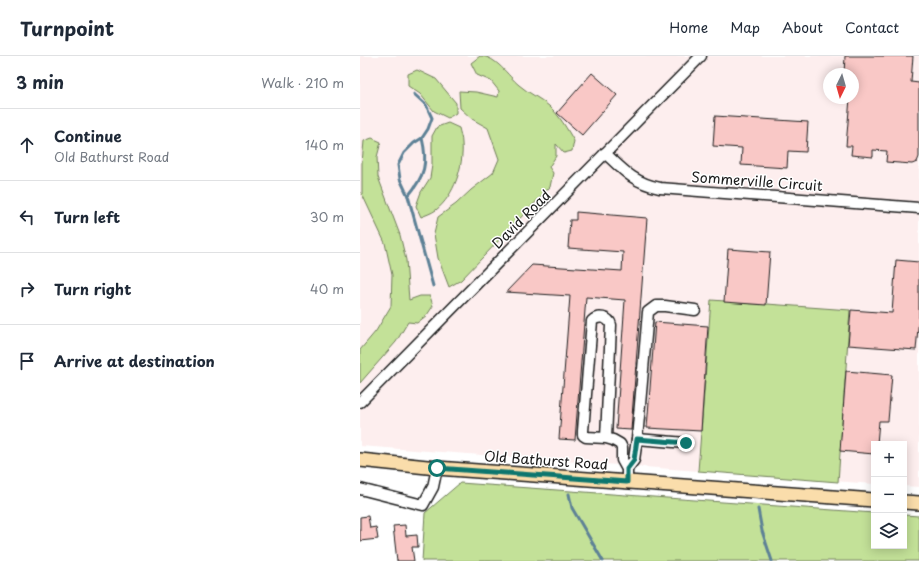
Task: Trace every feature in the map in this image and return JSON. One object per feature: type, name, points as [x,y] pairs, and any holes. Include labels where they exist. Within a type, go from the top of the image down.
[{"type":"main road","name":"Old Bathurst Road","points":[[360,460],[437,468],[627,476],[871,500]]},
{"type":"main road","points":[[907,502],[919,503]]},
{"type":"street","name":"David Road","points":[[360,402],[701,56]]},
{"type":"street","name":"Sommerville Circuit","points":[[605,153],[628,175],[642,184],[656,187],[919,208]]},
{"type":"street","points":[[627,476],[634,460],[637,439],[648,312],[656,306],[695,310]]},
{"type":"street","points":[[606,438],[611,325],[608,319],[598,317],[592,321],[582,431],[583,435],[586,437],[606,438],[614,440],[620,444],[622,448],[622,460],[627,476]]},
{"type":"street","points":[[637,439],[686,443]]},
{"type":"street","points":[[360,489],[423,505],[433,487],[437,468]]},
{"type":"shaded area","points":[[360,56],[919,56],[919,487],[907,486],[907,441],[871,441],[871,484],[360,446]]},
{"type":"green space","points":[[480,56],[491,59],[526,91],[542,100],[549,106],[560,118],[574,141],[572,151],[564,153],[556,144],[556,156],[549,167],[553,173],[550,187],[461,280],[449,287],[438,258],[434,234],[438,217],[493,173],[499,159],[488,128],[472,119],[460,108],[459,91],[476,92],[498,97],[499,91],[491,81],[477,75],[471,63]]},
{"type":"green space","points":[[417,70],[436,79],[456,103],[456,113],[448,118],[434,111],[420,94],[408,86],[408,74]]},
{"type":"green space","points":[[448,123],[459,128],[461,136],[462,152],[459,171],[453,189],[448,197],[434,211],[421,217],[416,206],[421,192],[430,178],[432,165],[432,136],[437,127]]},
{"type":"green space","points":[[372,138],[381,142],[377,157],[378,177],[400,235],[406,260],[409,300],[420,296],[430,296],[433,306],[427,315],[417,323],[408,322],[396,342],[360,383],[360,350],[376,331],[391,306],[392,275],[385,243],[362,194],[364,141]]},
{"type":"green space","points":[[711,300],[850,310],[838,482],[698,471]]},
{"type":"green space","points":[[460,483],[871,513],[871,549],[907,549],[907,515],[919,516],[919,561],[422,561],[425,513]]},
{"type":"building","points":[[845,56],[913,56],[911,82],[919,83],[919,157],[917,162],[912,164],[886,162],[887,151],[873,150],[873,157],[851,155],[852,146],[846,146],[850,104],[859,104],[859,68],[844,68]]},
{"type":"building","points":[[592,73],[617,95],[582,135],[557,113]]},
{"type":"building","points":[[715,116],[808,122],[806,152],[788,151],[787,168],[741,165],[742,148],[713,146]]},
{"type":"building","points":[[576,212],[647,218],[631,430],[616,429],[625,300],[586,297],[575,440],[559,439],[570,296],[506,292],[532,265],[622,271],[623,252],[568,248],[570,220],[576,220]]},
{"type":"building","points":[[728,249],[770,252],[766,305],[724,302]]},
{"type":"building","points":[[896,260],[919,262],[919,317],[916,350],[848,345],[851,310],[892,313]]},
{"type":"building","points":[[655,322],[708,326],[701,431],[647,428]]},
{"type":"building","points":[[846,371],[892,375],[888,421],[879,421],[877,441],[871,441],[871,454],[840,451]]},
{"type":"building","points":[[368,516],[370,528],[376,527],[378,539],[360,541],[360,517]]},
{"type":"building","points":[[405,525],[406,536],[417,535],[418,547],[412,547],[414,561],[397,561],[393,526]]},
{"type":"waterway","points":[[414,94],[426,105],[432,118],[428,129],[422,138],[414,143],[404,153],[398,165],[400,179],[408,196],[433,286]]},
{"type":"waterway","points":[[408,196],[414,189],[424,169],[425,155],[422,138]]},
{"type":"waterway","points":[[569,494],[572,508],[603,561]]},
{"type":"waterway","points":[[758,509],[762,531],[772,561]]},
{"type":"route","points":[[437,468],[627,482],[627,469],[634,460],[637,439],[686,443]]}]
